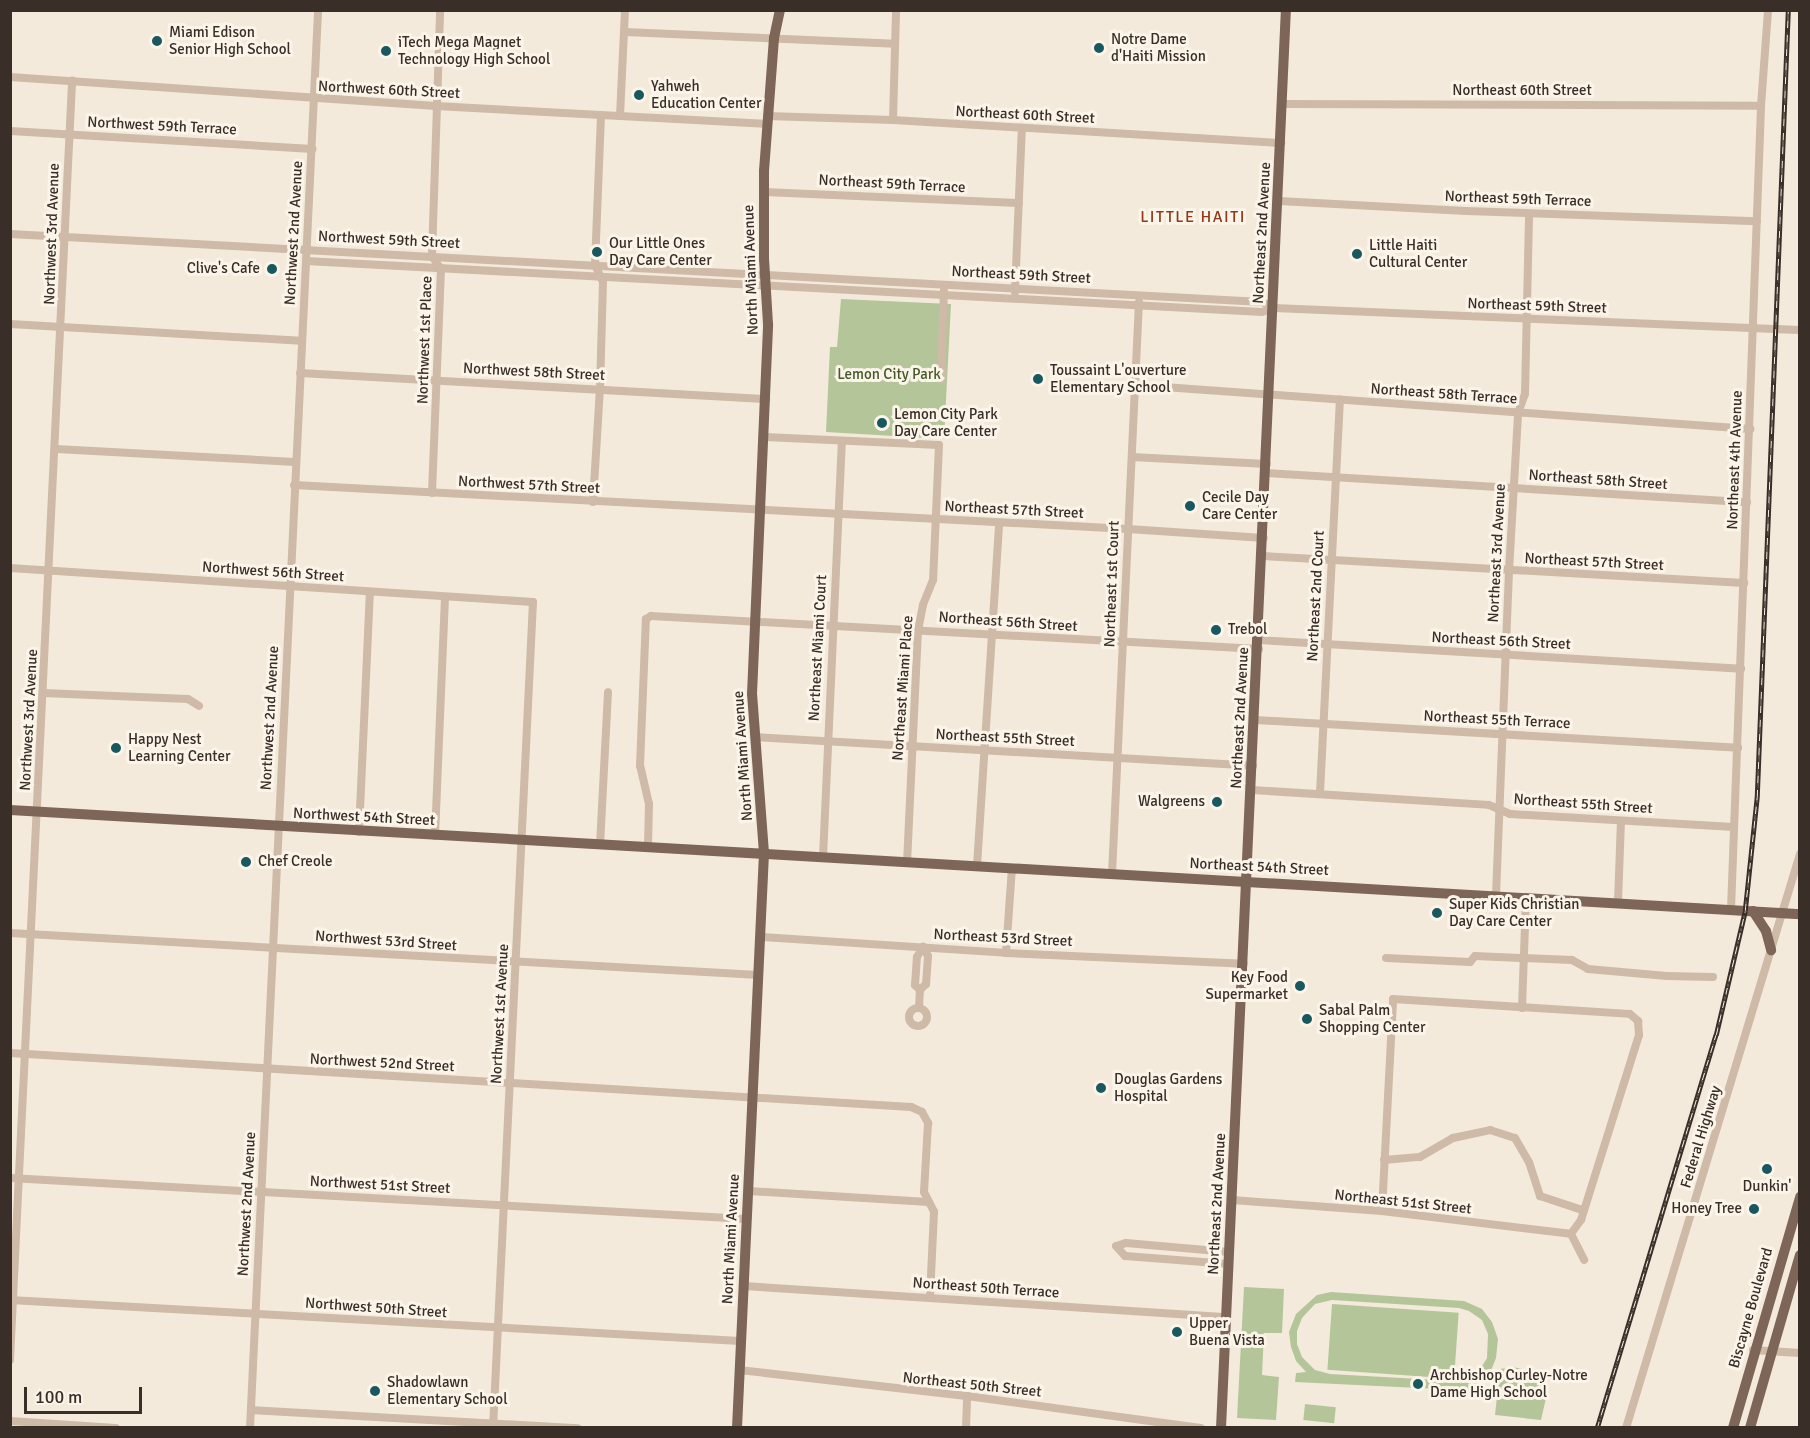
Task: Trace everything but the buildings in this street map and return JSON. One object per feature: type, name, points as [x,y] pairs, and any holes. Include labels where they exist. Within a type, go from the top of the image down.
[{"type":"main road","name":"North Miami Avenue","points":[[737,1428],[764,854],[752,694],[766,399],[764,192],[774,38],[780,10]]},
{"type":"main road","name":"Northeast 2nd Avenue","points":[[1221,1428],[1264,538],[1286,10]]},
{"type":"main road","name":"Northwest 54th Street","points":[[10,810],[717,851]]},
{"type":"main road","name":"Northeast 54th Street","points":[[717,851],[1800,914]]},
{"type":"main road","points":[[1753,911],[1766,931],[1771,950]]},
{"type":"main road","name":"Biscayne Boulevard","points":[[1733,1428],[1753,1350],[1800,1197]]},
{"type":"main road","name":"Biscayne Boulevard","points":[[1750,1428],[1800,1255]]},
{"type":"street","name":"Northwest 2nd Avenue","points":[[250,1428],[318,10]]},
{"type":"street","name":"Northwest 1st Place","points":[[432,493],[441,269],[432,256],[438,128],[436,106],[440,10]]},
{"type":"street","points":[[620,116],[626,10]]},
{"type":"street","points":[[893,120],[896,10]]},
{"type":"street","name":"Northeast 4th Avenue","points":[[1731,910],[1761,106],[1768,10]]},
{"type":"street","points":[[625,32],[895,44]]},
{"type":"street","name":"Northwest 60th Street","points":[[10,77],[436,106],[620,116],[767,120]]},
{"type":"street","name":"Northwest 3rd Avenue","points":[[10,1360],[15,1178],[38,812],[72,81]]},
{"type":"street","name":"Northeast 60th Street","points":[[1283,104],[1761,106]]},
{"type":"street","points":[[593,502],[600,389],[603,277],[596,266],[601,115]]},
{"type":"street","name":"Northeast 60th Street","points":[[767,120],[893,120],[1281,143]]},
{"type":"street","points":[[1015,299],[1022,128]]},
{"type":"street","name":"Northwest 59th Terrace","points":[[10,131],[312,148]]},
{"type":"street","name":"Northeast 59th Terrace","points":[[764,192],[1019,203]]},
{"type":"street","name":"Northeast 59th Terrace","points":[[1279,201],[1529,214],[1757,221]]},
{"type":"street","name":"Northeast 3rd Avenue","points":[[1496,895],[1509,571],[1518,413],[1524,394],[1529,214]]},
{"type":"street","name":"Northwest 59th Street","points":[[10,234],[432,256],[766,280]]},
{"type":"street","name":"Northwest 59th Street","points":[[306,261],[603,277],[766,280]]},
{"type":"street","name":"Northeast 59th Street","points":[[766,280],[1016,288],[1262,302],[1274,308]]},
{"type":"street","name":"Northeast 59th Street","points":[[766,280],[944,295],[1262,312],[1274,308],[1800,330]]},
{"type":"street","points":[[941,379],[944,285]]},
{"type":"street","name":"Northeast 1st Court","points":[[1112,874],[1140,295]]},
{"type":"street","points":[[10,324],[301,341]]},
{"type":"street","name":"Northwest 58th Street","points":[[300,372],[766,399]]},
{"type":"street","name":"Northeast 58th Terrace","points":[[1136,385],[1750,429]]},
{"type":"street","name":"Northeast 2nd Court","points":[[1320,793],[1340,400]]},
{"type":"street","points":[[765,437],[842,441]]},
{"type":"street","name":"Northeast Miami Place","points":[[842,441],[939,445],[933,580],[923,605],[918,630],[907,862]]},
{"type":"street","name":"Northeast Miami Court","points":[[823,857],[842,441]]},
{"type":"street","points":[[56,449],[295,462]]},
{"type":"street","name":"Northeast 58th Street","points":[[1132,457],[1267,468],[1335,477],[1747,502]]},
{"type":"street","name":"Northwest 57th Street","points":[[294,485],[762,510]]},
{"type":"street","name":"Northeast 57th Street","points":[[762,510],[1264,538]]},
{"type":"street","points":[[977,866],[999,523]]},
{"type":"street","name":"Northeast 57th Street","points":[[1263,556],[1744,583]]},
{"type":"street","name":"Northwest 56th Street","points":[[10,568],[533,602]]},
{"type":"street","points":[[359,832],[370,593]]},
{"type":"street","points":[[435,836],[445,598]]},
{"type":"street","name":"Northwest 1st Avenue","points":[[493,1425],[533,602]]},
{"type":"street","points":[[648,847],[649,804],[640,766],[646,619],[651,616],[756,621]]},
{"type":"street","name":"Northeast 56th Street","points":[[756,621],[1124,643],[1326,644],[1741,669]]},
{"type":"street","points":[[600,844],[608,692]]},
{"type":"street","points":[[43,693],[188,699],[200,706]]},
{"type":"street","name":"Northeast 55th Terrace","points":[[1255,720],[1738,748]]},
{"type":"street","name":"Northeast 55th Street","points":[[755,737],[1253,766]]},
{"type":"street","name":"Northeast 55th Street","points":[[1252,790],[1490,804],[1510,814],[1734,827]]},
{"type":"street","points":[[1618,902],[1621,821]]},
{"type":"street","name":"Federal Highway","points":[[1626,1428],[1800,854]]},
{"type":"street","points":[[1006,953],[1012,868]]},
{"type":"street","points":[[1522,1008],[1526,897]]},
{"type":"street","name":"Northwest 53rd Street","points":[[10,933],[759,975]]},
{"type":"street","name":"Northeast 53rd Street","points":[[761,937],[1006,953],[1244,964]]},
{"type":"street","points":[[919,1008],[920,990],[915,986],[917,957],[923,947]]},
{"type":"street","points":[[1386,958],[1470,962],[1475,956],[1572,960],[1588,969],[1667,976],[1713,977]]},
{"type":"street","points":[[1382,1211],[1394,999],[1630,1014],[1638,1021],[1639,1035],[1582,1210],[1581,1220],[1571,1234],[1584,1260]]},
{"type":"street","name":"Northwest 52nd Street","points":[[10,1053],[911,1107],[922,1112],[928,1123],[924,1191],[929,1202]]},
{"type":"street","points":[[1384,1160],[1420,1157],[1453,1138],[1490,1130],[1515,1138],[1529,1162],[1540,1196],[1582,1210]]},
{"type":"street","name":"Northwest 51st Street","points":[[15,1178],[747,1220]]},
{"type":"street","points":[[749,1191],[929,1202],[934,1212],[930,1297]]},
{"type":"street","name":"Northeast 51st Street","points":[[1232,1200],[1382,1211],[1571,1234]]},
{"type":"street","points":[[1126,1243],[1145,1245],[1229,1258],[1143,1258],[1125,1256],[1116,1246],[1126,1243]]},
{"type":"street","points":[[1143,1258],[1145,1245]]},
{"type":"street","name":"Northeast 50th Terrace","points":[[744,1286],[1227,1317]]},
{"type":"street","name":"Northwest 50th Street","points":[[12,1300],[740,1341]]},
{"type":"street","points":[[1753,1350],[1800,1351]]},
{"type":"street","name":"Northeast 50th Street","points":[[739,1370],[967,1396],[1201,1428]]},
{"type":"street","points":[[966,1428],[967,1396]]},
{"type":"street","points":[[250,1410],[578,1428]]},
{"type":"street","points":[[10,1421],[116,1428]]},
{"type":"green space","name":"Lemon City Park","points":[[841,299],[951,304],[944,439],[826,432],[830,347],[837,347]]},
{"type":"green space","points":[[1244,1287],[1284,1289],[1282,1333],[1264,1333],[1262,1375],[1279,1377],[1276,1420],[1237,1418]]},
{"type":"green space","points":[[1331,1292],[1464,1301],[1482,1309],[1492,1322],[1498,1339],[1496,1358],[1492,1368],[1478,1383],[1480,1391],[1295,1382],[1296,1373],[1306,1372],[1296,1361],[1289,1332],[1296,1314],[1317,1295]],"holes":[[[1332,1300],[1459,1308],[1469,1311],[1482,1320],[1488,1334],[1487,1358],[1479,1371],[1465,1380],[1330,1374],[1315,1370],[1302,1357],[1297,1344],[1297,1331],[1302,1318],[1315,1304]]]},
{"type":"green space","points":[[1332,1304],[1459,1313],[1454,1379],[1327,1370]]},
{"type":"green space","points":[[1513,1367],[1526,1370],[1543,1385],[1546,1398],[1541,1420],[1495,1415],[1500,1369]]},
{"type":"green space","points":[[1305,1404],[1336,1407],[1334,1423],[1303,1420]]},
{"type":"railway","points":[[1597,1428],[1716,1035],[1745,911],[1757,797],[1788,10]]},
{"type":"place","name":"Miami Edison Senior High School","points":[[157,41]]},
{"type":"place","name":"Notre Dame d'Haiti Mission","points":[[1099,48]]},
{"type":"place","name":"iTech Mega Magnet Technology High School","points":[[386,51]]},
{"type":"place","name":"Yahweh Education Center","points":[[639,95]]},
{"type":"place","name":"Our Little Ones Day Care Center","points":[[597,252]]},
{"type":"place","name":"Little Haiti Cultural Center","points":[[1357,254]]},
{"type":"place","name":"Clive's Cafe","points":[[272,269]]},
{"type":"place","name":"Toussaint L'ouverture Elementary School","points":[[1038,379]]},
{"type":"place","name":"Lemon City Park Day Care Center","points":[[882,423]]},
{"type":"place","name":"Cecile Day Care Center","points":[[1190,506]]},
{"type":"place","name":"Trebol","points":[[1216,630]]},
{"type":"place","name":"Happy Nest Learning Center","points":[[116,748]]},
{"type":"place","name":"Walgreens","points":[[1217,802]]},
{"type":"place","name":"Chef Creole","points":[[246,862]]},
{"type":"place","name":"Super Kids Christian Day Care Center","points":[[1437,913]]},
{"type":"place","name":"Key Food Supermarket","points":[[1300,986]]},
{"type":"place","name":"Sabal Palm Shopping Center","points":[[1307,1019]]},
{"type":"place","name":"Douglas Gardens Hospital","points":[[1101,1088]]},
{"type":"place","name":"Dunkin'","points":[[1767,1169]]},
{"type":"place","name":"Honey Tree","points":[[1754,1209]]},
{"type":"place","name":"Upper Buena Vista","points":[[1177,1332]]},
{"type":"place","name":"Archbishop Curley-Notre Dame High School","points":[[1418,1384]]},
{"type":"place","name":"Shadowlawn Elementary School","points":[[375,1391]]},
{"type":"district","name":"LITTLE HAITI","points":[[1193,217]]}]
